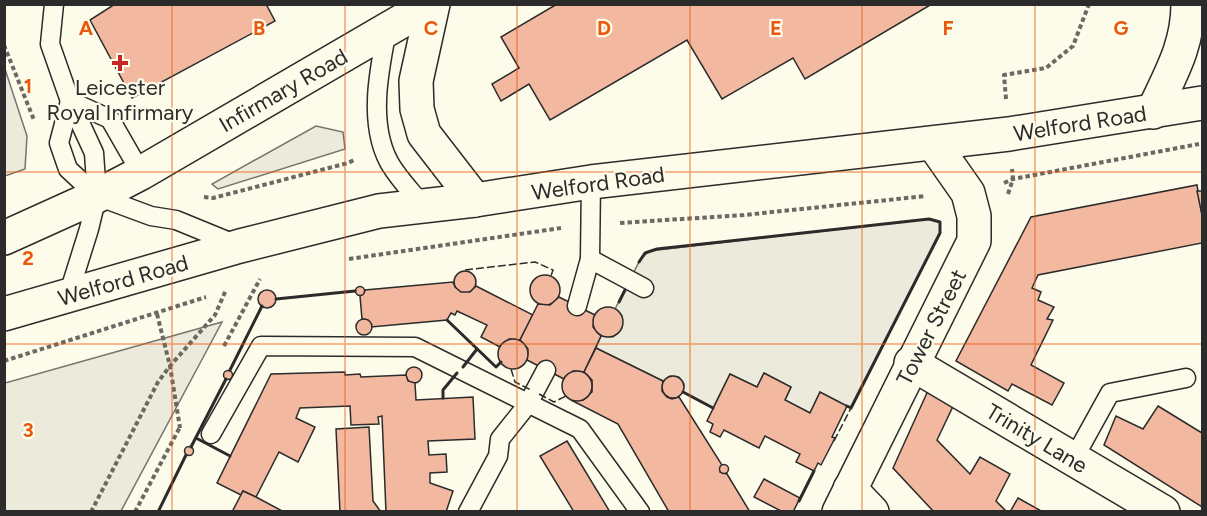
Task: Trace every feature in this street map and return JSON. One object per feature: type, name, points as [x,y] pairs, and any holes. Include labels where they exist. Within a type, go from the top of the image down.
[{"type":"main road","name":"Infirmary Road","points":[[4,238],[98,196],[432,4]]},
{"type":"main road","points":[[432,4],[416,81],[417,109],[424,134],[475,200]]},
{"type":"main road","points":[[1153,112],[1179,59],[1185,36],[1188,4]]},
{"type":"main road","name":"Welford Road","points":[[4,314],[240,246],[379,211],[475,200],[591,182],[1009,134],[1203,103]]},
{"type":"main road","name":"Tower Street","points":[[854,504],[911,363],[974,241],[974,216],[968,193],[933,142]]},
{"type":"main road","name":"Trinity Lane","points":[[911,363],[1163,512]]},
{"type":"lane","points":[[54,4],[50,44],[70,101],[94,153],[98,196],[90,229],[68,296]]},
{"type":"lane","points":[[387,30],[378,74],[378,115],[382,145],[389,162],[423,206]]},
{"type":"lane","points":[[70,101],[110,119],[141,172]]},
{"type":"lane","points":[[70,101],[59,143],[68,169],[98,196],[151,216],[176,220],[240,246]]},
{"type":"lane","points":[[577,306],[590,259],[591,182]]},
{"type":"lane","points":[[590,259],[644,288]]},
{"type":"lane","points":[[211,434],[261,346],[414,348],[580,429],[640,512]]},
{"type":"lane","points":[[468,512],[498,456],[500,439],[528,404],[546,370]]},
{"type":"lane","points":[[1073,460],[1110,393],[1186,378]]},
{"type":"path","points":[[4,45],[38,130]]},
{"type":"path","points":[[1057,170],[1203,143]]},
{"type":"path","points":[[200,197],[213,198],[348,163],[382,145]]},
{"type":"path","points":[[4,361],[157,314],[226,290],[215,315],[158,382],[91,512]]},
{"type":"path","points":[[170,366],[180,428]]},
{"type":"shaded area","points":[[4,66],[27,136],[25,169],[5,176]]},
{"type":"shaded area","points":[[316,126],[343,132],[345,149],[218,189],[212,184]]},
{"type":"shaded area","points":[[929,219],[940,222],[940,233],[851,408],[820,392],[810,413],[785,400],[791,387],[764,373],[757,387],[730,374],[713,408],[683,392],[684,384],[679,377],[670,376],[663,381],[596,348],[601,336],[613,337],[622,328],[622,316],[615,309],[640,260],[649,251]]},
{"type":"shaded area","points":[[222,322],[121,511],[5,511],[5,383]]},
{"type":"building","points":[[115,4],[266,4],[275,21],[132,98],[90,20]]},
{"type":"building","points":[[557,4],[932,4],[805,79],[793,58],[722,99],[687,40],[550,120],[529,84],[501,101],[492,84],[519,68],[501,37]]},
{"type":"building","points":[[1197,185],[1202,215],[1202,243],[1038,275],[1032,288],[1041,292],[1038,300],[1054,307],[1047,319],[1053,320],[1031,365],[1064,383],[1052,405],[1012,384],[1008,391],[956,361],[1031,217]]},
{"type":"building","points":[[1197,191],[1202,191],[1202,215]]},
{"type":"building","points":[[465,271],[473,274],[476,282],[473,290],[465,293],[457,290],[454,282],[457,274]]},
{"type":"building","points":[[545,275],[556,279],[560,290],[556,301],[545,305],[534,301],[530,290],[534,279]]},
{"type":"building","points":[[453,282],[461,292],[470,292],[476,286],[533,315],[520,340],[509,339],[500,347],[481,337],[487,325],[457,311],[455,315],[451,313],[447,320],[371,327],[368,320],[362,319],[360,296],[365,290]]},
{"type":"building","points":[[360,286],[365,291],[360,296],[355,291]]},
{"type":"building","points":[[267,290],[273,293],[276,299],[273,305],[267,308],[261,305],[258,299],[261,293]]},
{"type":"building","points":[[559,297],[595,315],[593,327],[601,336],[584,372],[573,371],[564,379],[527,360],[528,349],[520,340],[538,304],[550,305]]},
{"type":"building","points":[[608,307],[619,311],[623,322],[619,333],[608,337],[597,333],[593,322],[597,311]]},
{"type":"building","points":[[364,319],[370,321],[372,327],[370,333],[364,335],[358,333],[356,327],[358,321]]},
{"type":"building","points":[[513,339],[524,343],[528,354],[524,365],[513,369],[502,365],[498,354],[502,343]]},
{"type":"building","points":[[596,348],[663,381],[662,391],[667,397],[672,399],[679,397],[722,465],[720,472],[727,474],[750,512],[669,512],[618,424],[571,400],[583,400],[592,392],[592,380],[584,372]]},
{"type":"building","points":[[414,367],[420,369],[422,375],[420,381],[414,383],[408,381],[406,375],[408,369]]},
{"type":"building","points":[[228,370],[233,375],[228,380],[223,375]]},
{"type":"building","points":[[577,371],[588,375],[592,386],[588,397],[577,401],[566,397],[562,386],[566,375]]},
{"type":"building","points":[[345,372],[345,375],[360,374],[361,377],[406,375],[408,381],[415,383],[416,400],[473,397],[475,439],[428,441],[429,455],[446,454],[447,472],[430,473],[430,483],[453,491],[446,512],[386,512],[382,416],[378,417],[379,424],[351,425],[350,406],[300,408],[296,418],[315,427],[298,462],[279,452],[256,497],[243,491],[241,495],[217,483],[271,374]]},
{"type":"building","points":[[764,373],[791,387],[785,400],[810,413],[820,392],[847,406],[832,437],[835,438],[821,465],[818,463],[814,471],[796,462],[800,454],[765,436],[759,448],[724,430],[720,437],[710,432],[713,424],[707,421],[730,374],[757,387]]},
{"type":"building","points":[[669,376],[677,376],[684,383],[684,391],[677,398],[669,398],[662,391],[662,383]]},
{"type":"building","points":[[931,384],[957,398],[937,440],[970,474],[980,457],[1010,474],[996,501],[1007,512],[934,512],[893,468]]},
{"type":"building","points":[[1158,406],[1202,433],[1202,507],[1104,445],[1116,416],[1143,429]]},
{"type":"building","points":[[369,427],[373,501],[381,512],[340,512],[336,429]]},
{"type":"building","points":[[567,441],[610,512],[574,512],[540,456]]},
{"type":"building","points":[[189,446],[194,451],[189,456],[184,451]]},
{"type":"building","points":[[724,464],[729,469],[724,474],[719,469]]},
{"type":"building","points":[[764,479],[800,498],[793,512],[783,512],[754,497]]},
{"type":"building","points":[[243,491],[256,497],[284,512],[232,512]]},
{"type":"building","points":[[1018,498],[1043,512],[1010,512]]},
{"type":"fence","points":[[465,270],[535,262],[553,270],[551,276]]},
{"type":"fence","points":[[511,369],[515,382],[531,390]]},
{"type":"fence","points":[[539,394],[554,402],[566,396]]},
{"type":"fence","points":[[834,441],[851,408]]},
{"type":"wall","points":[[639,262],[645,253],[657,249],[929,219],[940,222],[940,233],[851,408],[847,406]]},
{"type":"wall","points":[[619,302],[625,290]]},
{"type":"wall","points":[[276,299],[355,291]]},
{"type":"wall","points":[[230,370],[262,306]]},
{"type":"wall","points":[[447,320],[496,367],[501,362]]},
{"type":"wall","points":[[463,367],[477,349]]},
{"type":"wall","points":[[443,398],[443,390],[457,373]]},
{"type":"wall","points":[[191,447],[226,379]]},
{"type":"wall","points":[[683,392],[713,408]]},
{"type":"wall","points":[[196,438],[230,456]]},
{"type":"wall","points":[[158,512],[186,455]]},
{"type":"wall","points":[[799,501],[814,471]]},
{"type":"place","name":"Leicester Royal Infirmary","points":[[120,63]]}]
